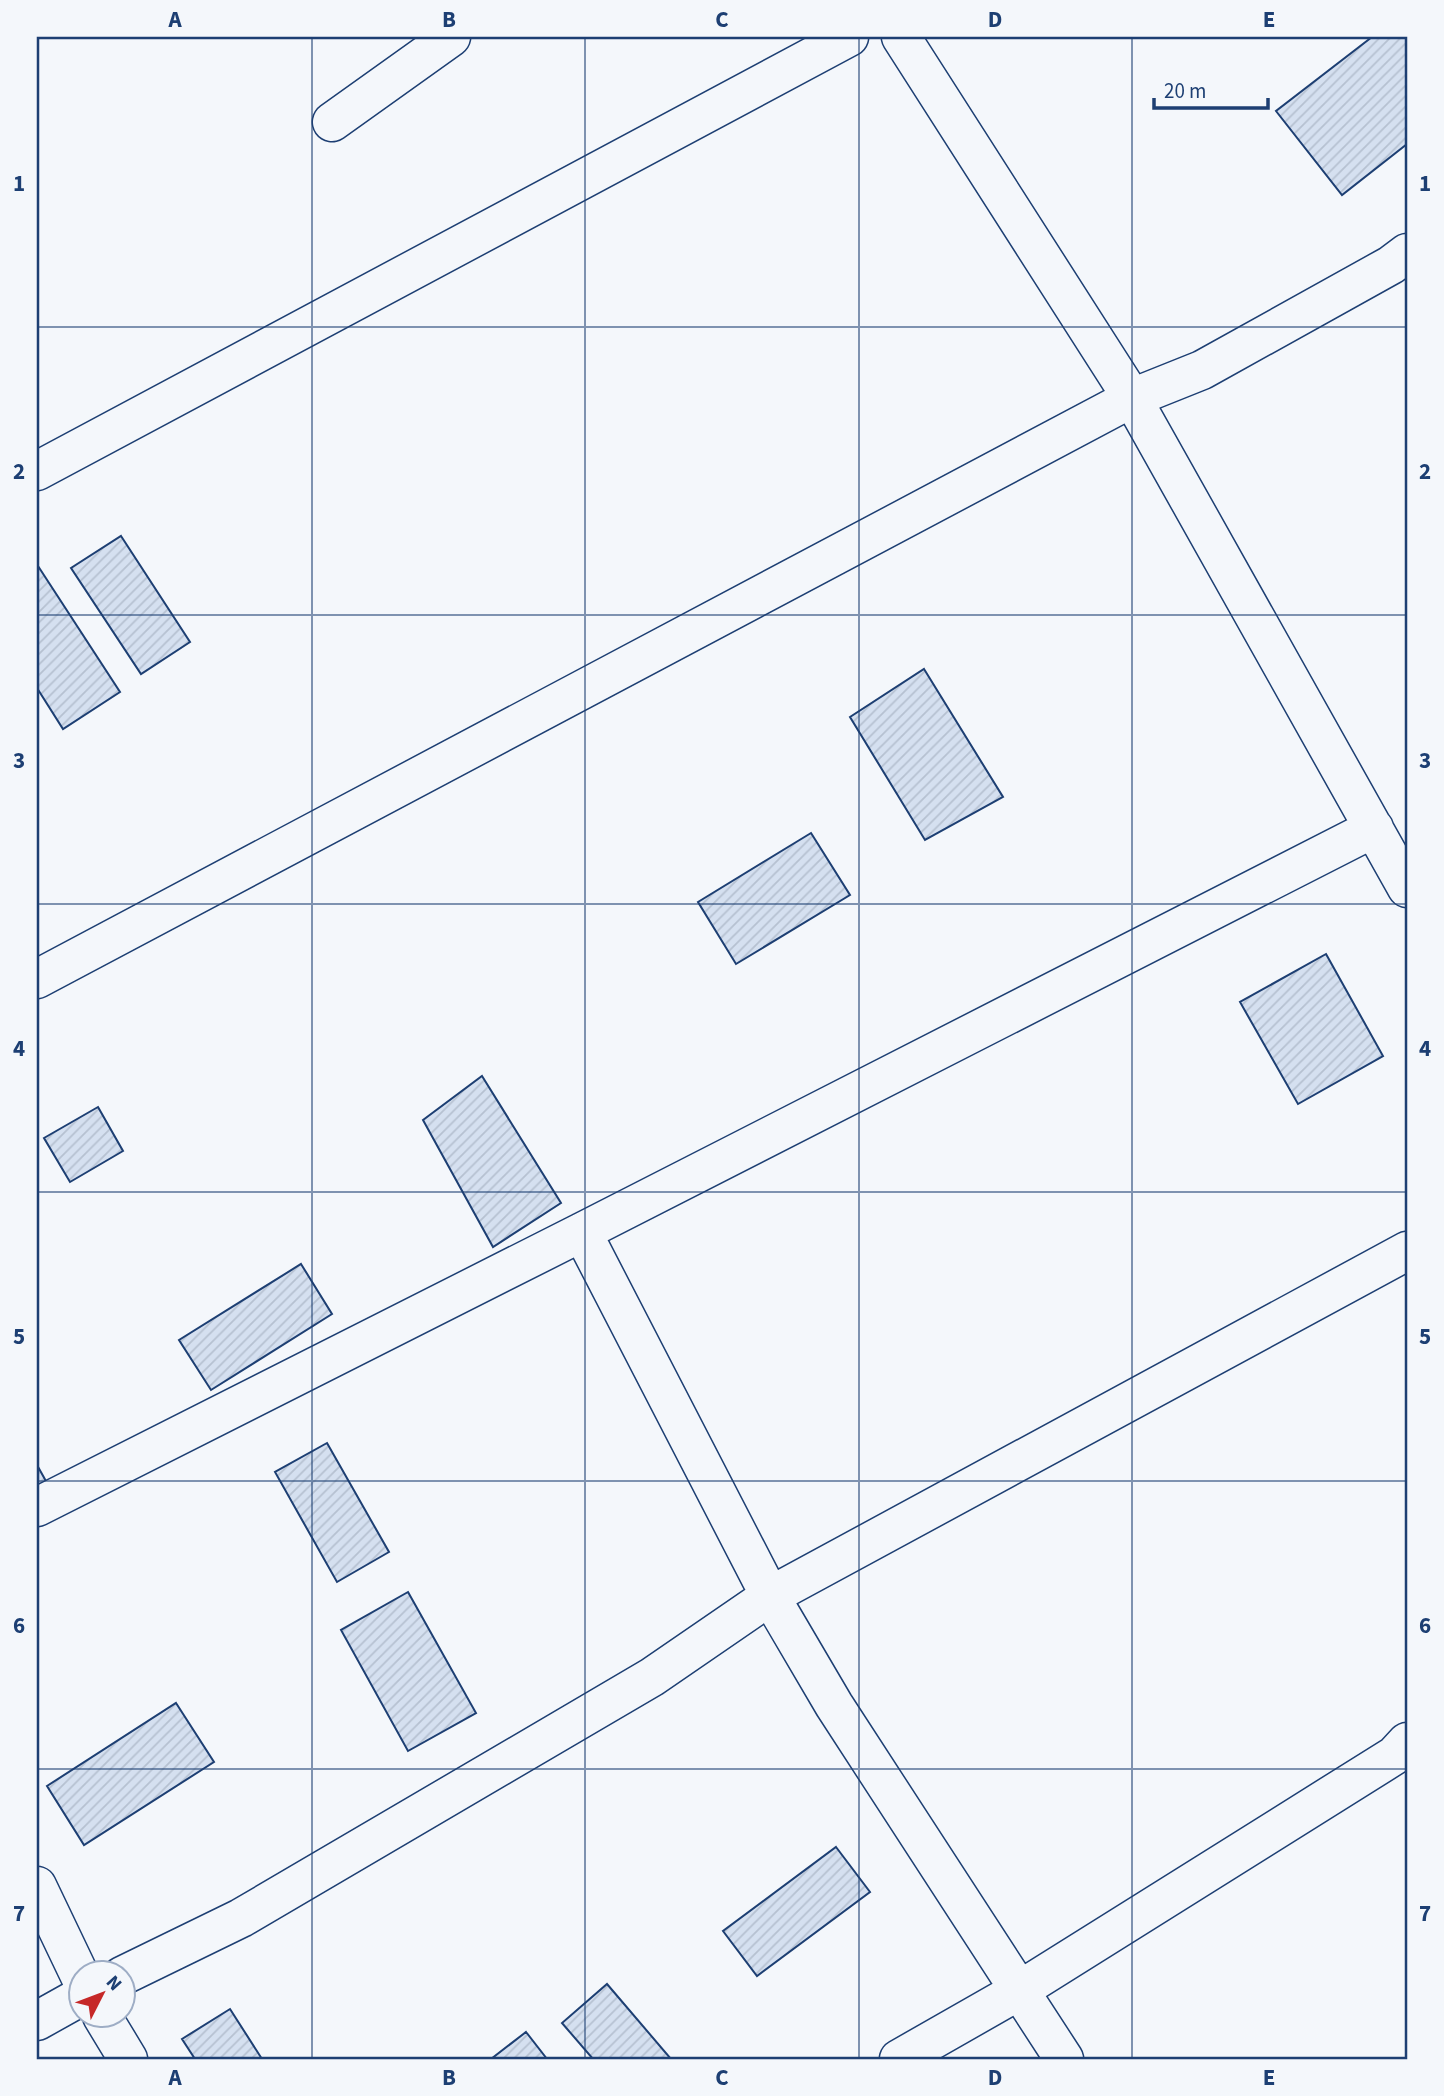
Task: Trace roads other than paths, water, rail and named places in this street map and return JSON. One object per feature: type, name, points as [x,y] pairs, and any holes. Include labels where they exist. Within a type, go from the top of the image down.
[{"type":"street","points":[[332,122],[451,37]]},
{"type":"street","points":[[37,471],[849,37]]},
{"type":"street","points":[[901,37],[1132,398],[1407,888]]},
{"type":"street","points":[[37,979],[1132,398],[1202,370],[1391,265],[1407,253]]},
{"type":"street","points":[[37,1507],[1374,828]]},
{"type":"street","points":[[582,1232],[770,1596],[834,1705],[1065,2059]]},
{"type":"street","points":[[136,1969],[265,1904],[652,1676],[770,1596],[1407,1251]]},
{"type":"street","points":[[899,2059],[1020,1990],[1395,1755],[1407,1742]]},
{"type":"street","points":[[37,1886],[72,1960]]},
{"type":"street","points":[[37,2021],[66,2005]]},
{"type":"street","points":[[111,2030],[128,2059]]}]
